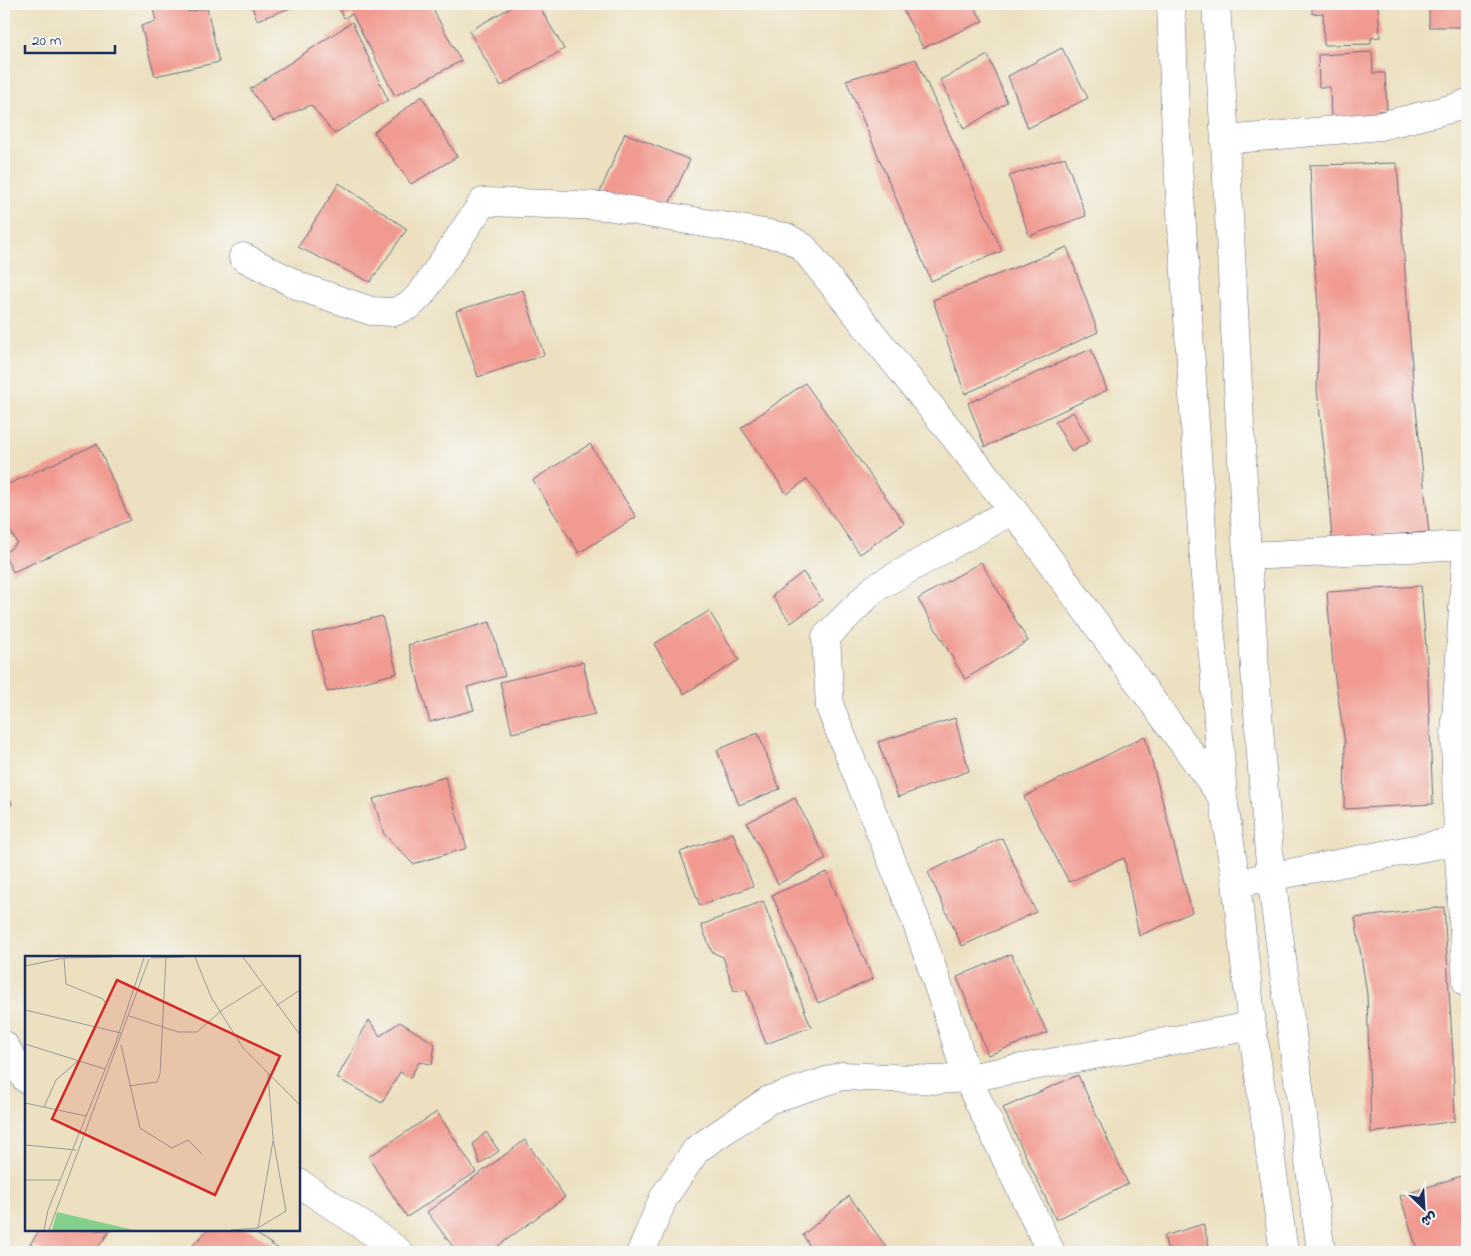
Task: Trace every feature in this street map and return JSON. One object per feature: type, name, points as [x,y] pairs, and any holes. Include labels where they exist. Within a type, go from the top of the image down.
[{"type":"street","points":[[1172,4],[1177,144],[1205,577],[1215,676],[1223,798],[1236,882],[1252,1026],[1284,1252]]},
{"type":"street","points":[[1216,4],[1247,556],[1271,876],[1321,1252]]},
{"type":"street","points":[[1225,140],[1380,126],[1467,104]]},
{"type":"street","points":[[244,257],[301,287],[371,312],[394,312],[410,305],[422,293],[483,202],[607,206],[786,237],[803,247],[1013,510],[1223,798]]},
{"type":"street","points":[[1013,510],[875,588],[826,637],[830,707],[916,921],[947,1012],[966,1078],[1050,1252]]},
{"type":"street","points":[[1247,556],[1467,545],[1455,736],[1463,840],[1467,983]]},
{"type":"street","points":[[1236,882],[1463,840]]},
{"type":"street","points":[[641,1252],[664,1197],[697,1149],[769,1100],[842,1076],[937,1080],[966,1078],[1252,1026]]},
{"type":"street","points":[[4,1045],[25,1078]]},
{"type":"street","points":[[4,1074],[25,1080]]},
{"type":"street","points":[[300,1184],[399,1252]]},
{"type":"building","points":[[152,4],[184,4],[188,12],[207,8],[219,62],[155,76],[141,26],[156,21]]},
{"type":"building","points":[[251,4],[302,4],[257,20]]},
{"type":"building","points":[[336,4],[430,4],[461,61],[395,96],[352,14],[344,18]]},
{"type":"building","points":[[517,4],[538,4],[564,49],[501,86],[469,31]]},
{"type":"building","points":[[900,4],[972,4],[983,21],[923,48]]},
{"type":"building","points":[[1312,4],[1378,4],[1380,37],[1371,38],[1371,44],[1324,45],[1323,13],[1312,14]]},
{"type":"building","points":[[1429,4],[1467,4],[1467,16],[1461,16],[1461,27],[1429,27]]},
{"type":"building","points":[[352,22],[388,100],[334,134],[311,105],[273,121],[250,89]]},
{"type":"building","points":[[1062,48],[1088,98],[1028,128],[1008,76]]},
{"type":"building","points":[[1372,52],[1373,73],[1385,73],[1387,110],[1378,111],[1378,117],[1331,118],[1330,87],[1319,87],[1318,55]]},
{"type":"building","points":[[988,55],[1007,102],[964,129],[940,80]]},
{"type":"building","points":[[916,59],[1002,251],[931,281],[846,80]]},
{"type":"building","points":[[422,96],[457,157],[411,184],[374,132]]},
{"type":"building","points":[[625,133],[690,160],[667,208],[600,192]]},
{"type":"building","points":[[1065,157],[1086,216],[1029,236],[1009,176]]},
{"type":"building","points":[[1397,163],[1413,380],[1429,532],[1332,539],[1317,389],[1319,320],[1313,243],[1310,165]]},
{"type":"building","points":[[339,183],[407,229],[370,282],[298,247]]},
{"type":"building","points":[[1067,247],[1098,332],[965,394],[933,300]]},
{"type":"building","points":[[523,290],[544,355],[478,377],[456,311]]},
{"type":"building","points":[[1091,349],[1107,390],[985,447],[968,403]]},
{"type":"building","points":[[805,383],[904,523],[860,554],[807,479],[787,494],[741,428]]},
{"type":"building","points":[[1073,412],[1090,441],[1072,452],[1055,422]]},
{"type":"building","points":[[97,444],[130,520],[13,572],[4,554],[17,543],[4,520],[4,486]]},
{"type":"building","points":[[590,444],[636,517],[579,553],[533,480]]},
{"type":"building","points":[[981,562],[1028,641],[965,679],[918,599]]},
{"type":"building","points":[[803,572],[822,600],[791,623],[772,596]]},
{"type":"building","points":[[1421,586],[1427,660],[1433,804],[1344,809],[1345,743],[1333,666],[1327,592]]},
{"type":"building","points":[[709,611],[739,660],[684,694],[654,644]]},
{"type":"building","points":[[382,616],[397,673],[327,692],[312,633]]},
{"type":"building","points":[[490,622],[505,676],[467,687],[474,710],[430,722],[408,645]]},
{"type":"building","points":[[583,662],[595,714],[512,733],[500,682]]},
{"type":"building","points":[[955,718],[969,771],[898,797],[878,742]]},
{"type":"building","points":[[758,733],[780,789],[739,805],[717,750]]},
{"type":"building","points":[[1145,736],[1192,912],[1139,936],[1124,858],[1069,882],[1024,797]]},
{"type":"building","points":[[445,777],[467,848],[413,864],[384,834],[373,799]]},
{"type":"building","points":[[4,785],[12,804],[4,808]]},
{"type":"building","points":[[795,798],[826,859],[778,884],[747,823]]},
{"type":"building","points":[[733,833],[753,886],[700,906],[680,852]]},
{"type":"building","points":[[1002,838],[1036,912],[962,946],[928,872]]},
{"type":"building","points":[[827,872],[873,979],[818,1003],[772,895]]},
{"type":"building","points":[[763,901],[811,1027],[766,1044],[746,990],[734,991],[723,957],[712,952],[701,925]]},
{"type":"building","points":[[1444,907],[1455,1121],[1371,1133],[1367,994],[1355,918]]},
{"type":"building","points":[[1011,954],[1047,1033],[988,1055],[957,977]]},
{"type":"building","points":[[369,1020],[380,1036],[400,1022],[435,1044],[432,1064],[419,1062],[410,1078],[400,1072],[382,1103],[337,1078]]},
{"type":"building","points":[[1078,1075],[1128,1184],[1056,1220],[1003,1108]]},
{"type":"building","points":[[437,1112],[476,1172],[407,1217],[368,1157]]},
{"type":"building","points":[[486,1132],[499,1151],[480,1164],[473,1144]]},
{"type":"building","points":[[525,1140],[565,1197],[490,1252],[457,1252],[427,1212]]},
{"type":"building","points":[[1467,1174],[1467,1252],[1418,1252],[1400,1196]]},
{"type":"building","points":[[849,1196],[890,1252],[813,1252],[803,1235]]},
{"type":"building","points":[[1203,1224],[1211,1252],[1168,1252],[1164,1236]]},
{"type":"building","points":[[39,1231],[109,1231],[95,1252],[45,1252],[30,1244]]},
{"type":"building","points":[[207,1231],[252,1231],[280,1250],[278,1252],[186,1252]]}]
